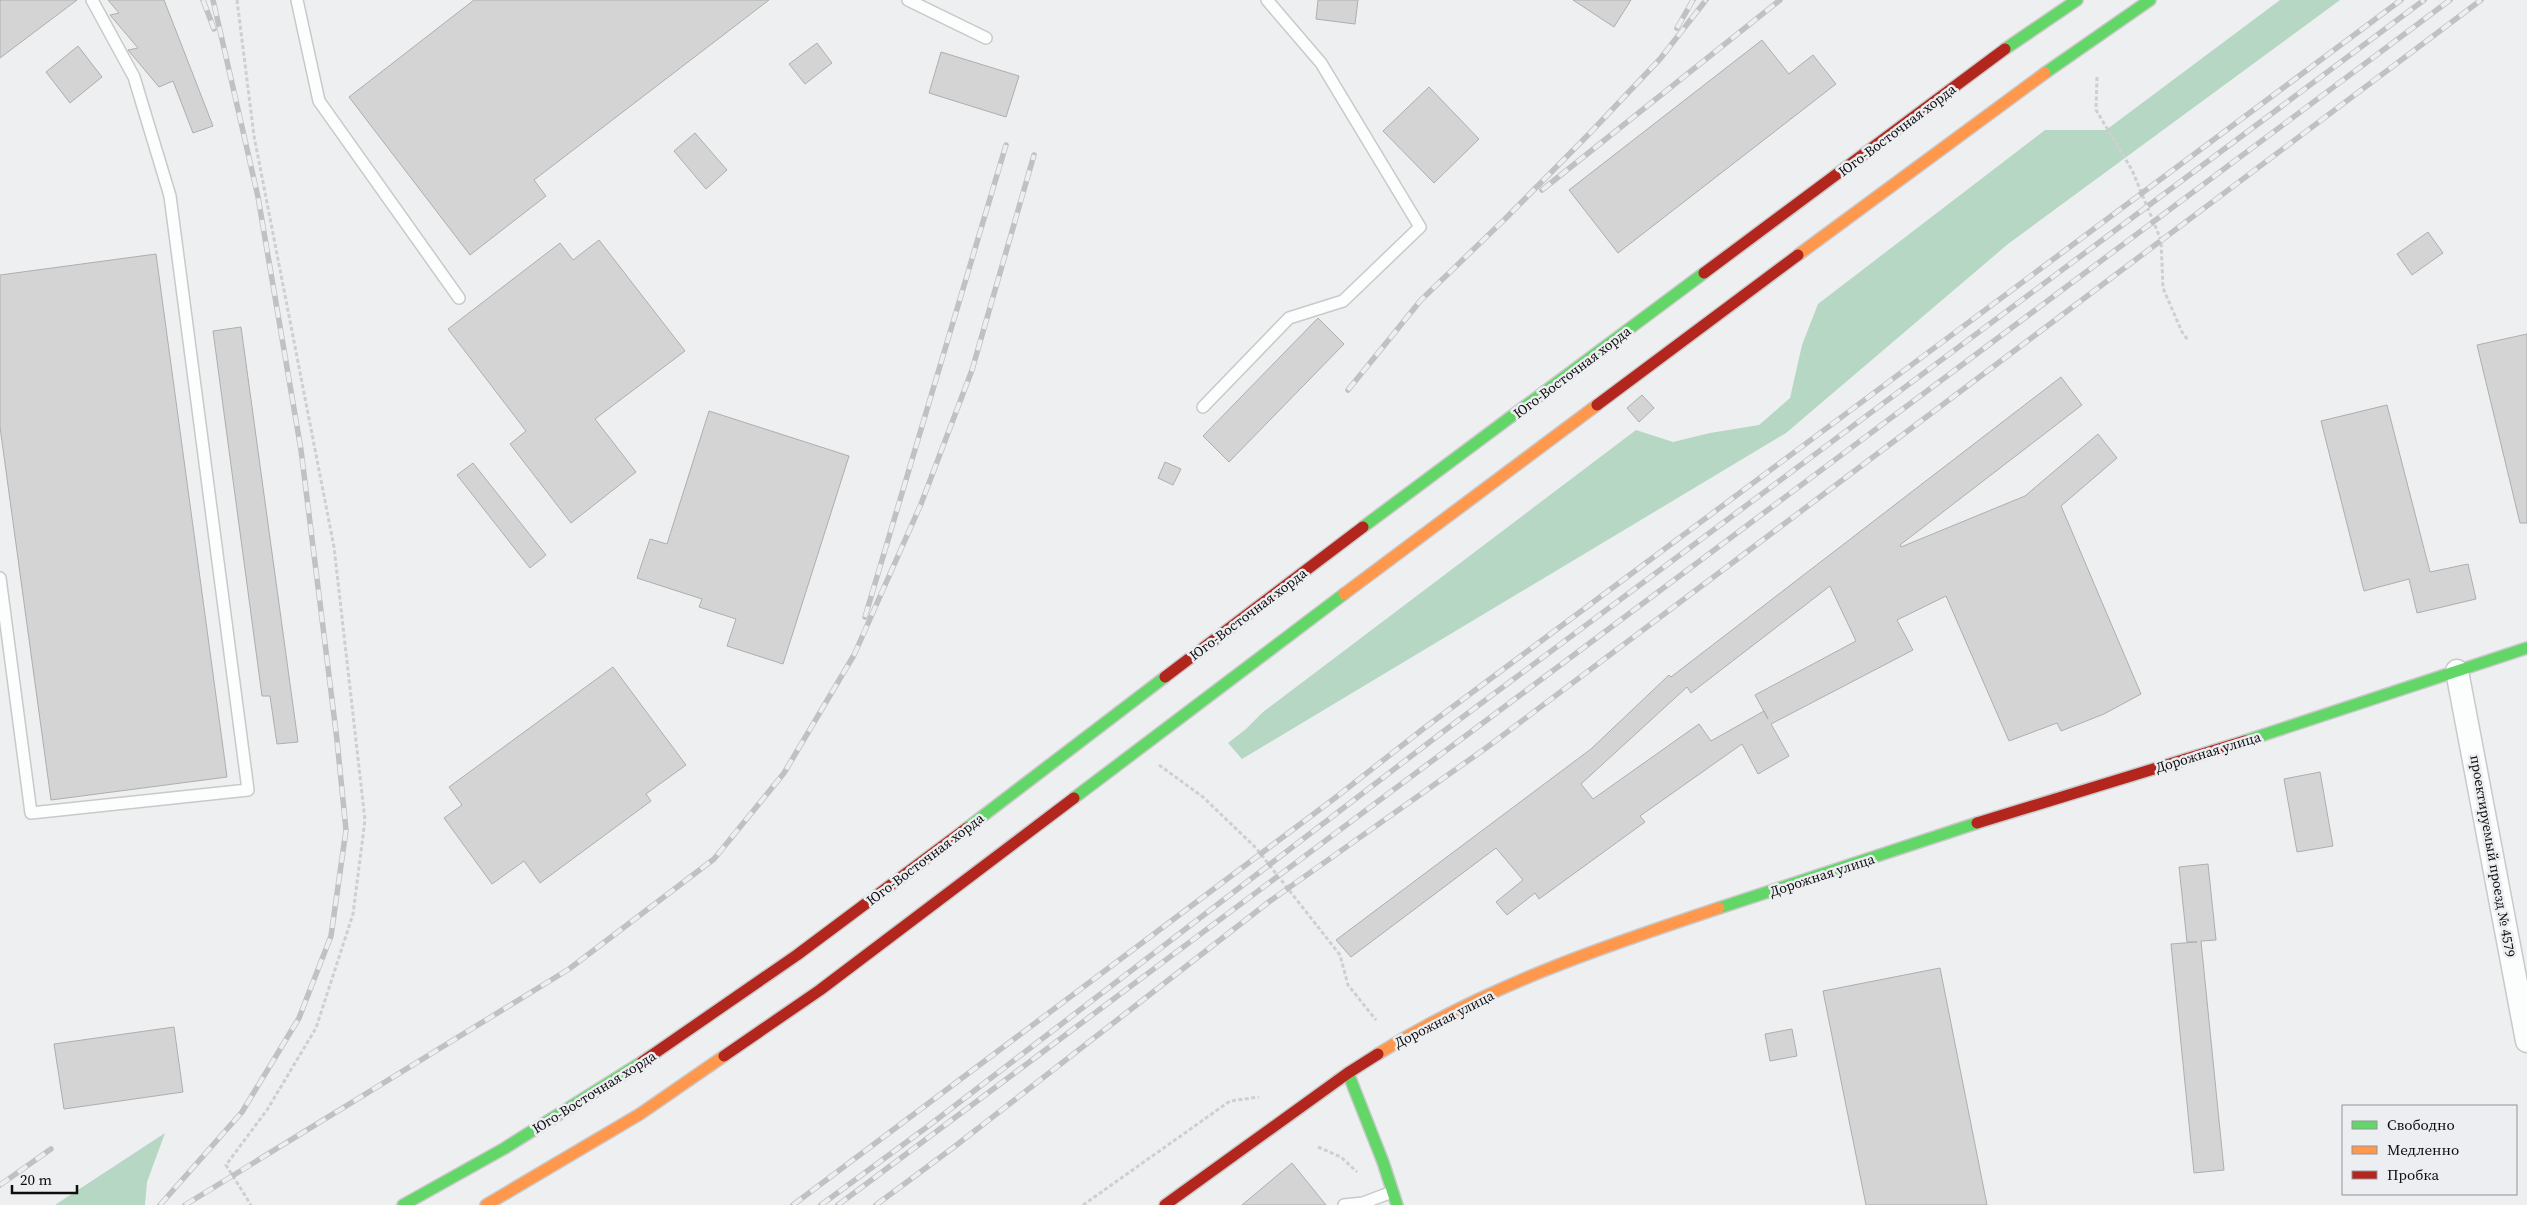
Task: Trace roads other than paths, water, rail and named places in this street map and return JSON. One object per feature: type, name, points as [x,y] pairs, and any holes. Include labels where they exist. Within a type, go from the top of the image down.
[{"type":"main road","name":"Юго-Восточная хорда","points":[[403,1205],[456,1177],[615,1081],[796,957],[1320,559],[1988,61],[2077,0]]},
{"type":"main road","points":[[486,1205],[640,1114],[820,990],[2013,95],[2150,0]]},
{"type":"main road","name":"Дорожная улица","points":[[1165,1205],[1348,1073],[1405,1037],[1487,995],[1594,950],[1987,820],[2246,741],[2527,648]]},
{"type":"main road","points":[[1348,1073],[1383,1162],[1397,1205]]},
{"type":"street","name":"проектируемый проезд № 4579","points":[[2457,671],[2527,1042]]},
{"type":"lane","points":[[0,578],[31,813],[248,790],[170,196],[134,77],[92,0]]},
{"type":"lane","points":[[297,0],[319,101],[459,298]]},
{"type":"lane","points":[[908,0],[986,38]]},
{"type":"lane","points":[[1203,406],[1289,318],[1343,301],[1420,227],[1321,63],[1267,0]]},
{"type":"lane","points":[[1344,1205],[1362,1203],[1392,1192]]},
{"type":"railway","points":[[203,0],[214,29]]},
{"type":"railway","points":[[160,1205],[242,1112],[299,1018],[331,936],[346,830],[337,740],[301,450],[258,197],[213,0]]},
{"type":"railway","points":[[1677,28],[1693,0]]},
{"type":"railway","points":[[1348,390],[1421,300],[1590,133],[1660,59],[1706,0]]},
{"type":"railway","points":[[1542,190],[1780,0]]},
{"type":"railway","points":[[793,1205],[1335,798],[1423,729],[2401,0]]},
{"type":"railway","points":[[821,1205],[927,1127],[1444,731],[2424,0]]},
{"type":"railway","points":[[838,1205],[2450,0]]},
{"type":"railway","points":[[876,1205],[954,1147],[1270,901],[1486,748],[2481,0]]},
{"type":"railway","points":[[865,617],[1006,145]]},
{"type":"railway","points":[[185,1205],[569,969],[714,859],[784,773],[854,655],[921,504],[972,370],[1034,155]]},
{"type":"railway","points":[[0,1185],[51,1149]]}]
